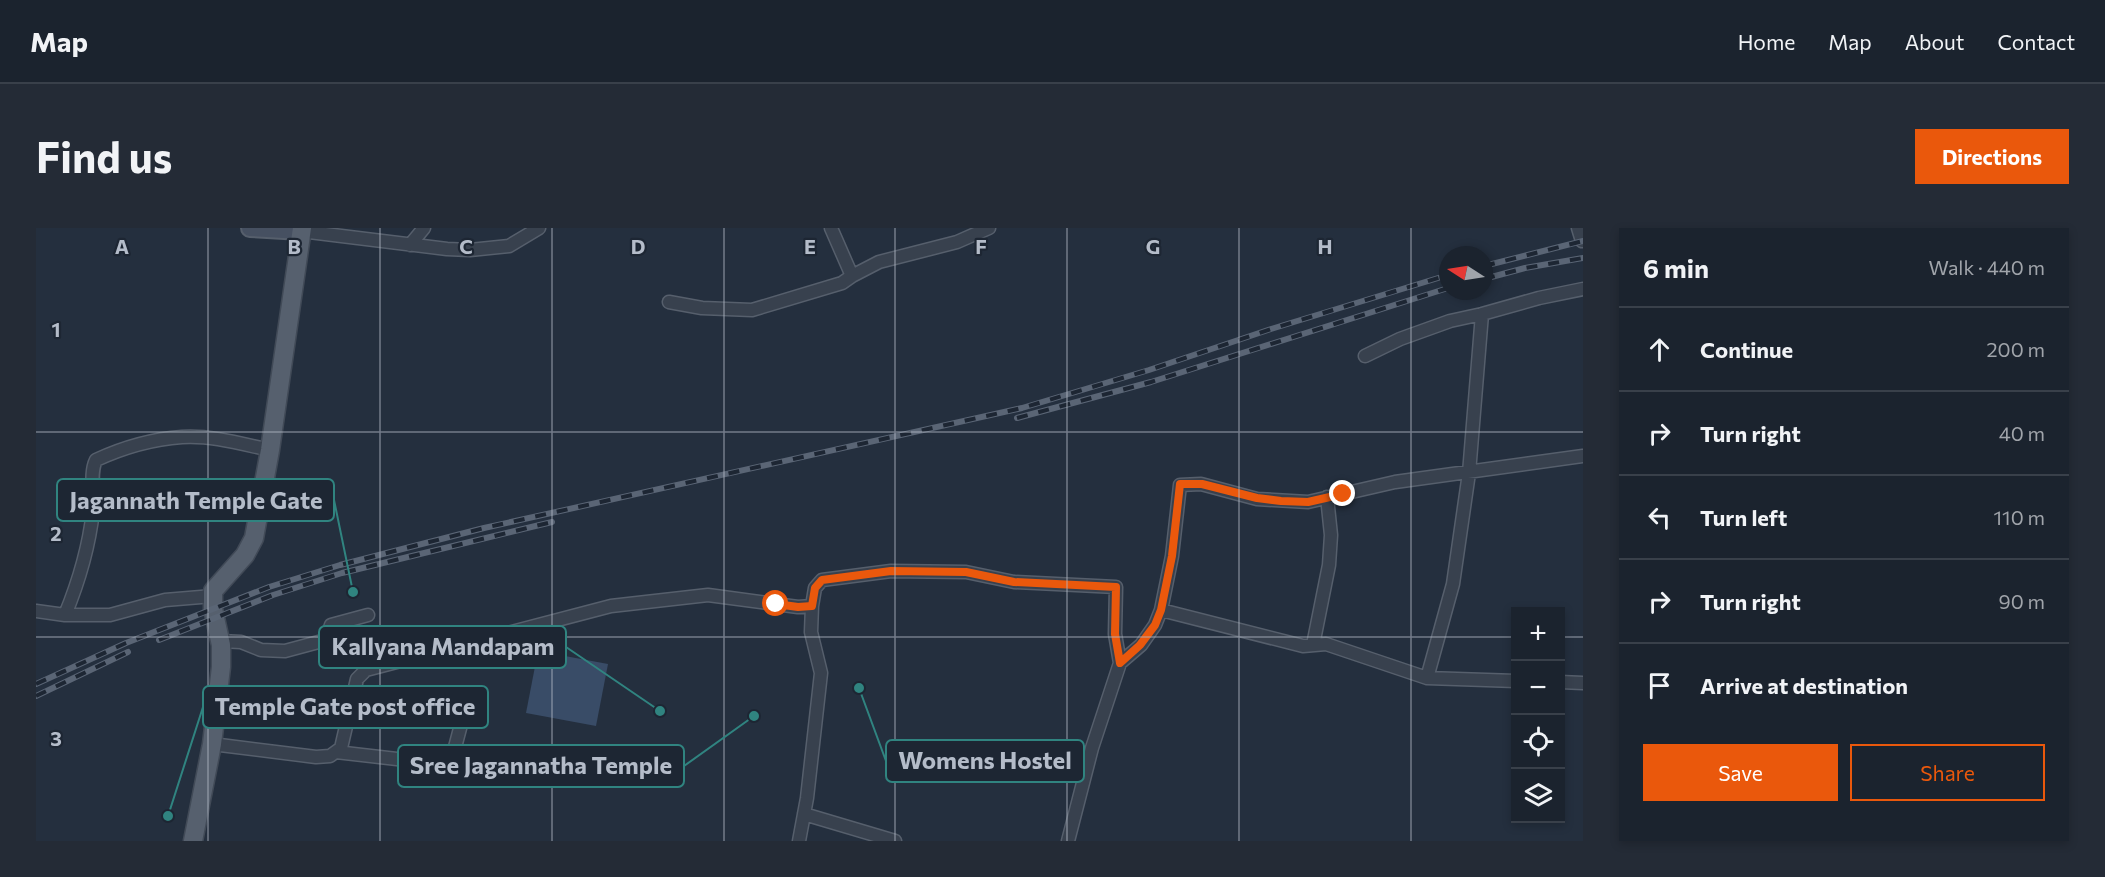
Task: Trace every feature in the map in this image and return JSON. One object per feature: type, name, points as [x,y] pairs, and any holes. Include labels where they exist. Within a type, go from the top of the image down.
[{"type":"main road","points":[[193,841],[212,744],[222,667],[220,641],[213,609],[213,591],[245,555],[254,538],[270,450],[302,230],[250,228]]},
{"type":"street","points":[[410,245],[424,228]]},
{"type":"street","points":[[302,230],[410,245],[470,250],[509,246],[539,228]]},
{"type":"street","points":[[831,228],[852,276]]},
{"type":"street","points":[[669,302],[702,308],[752,310],[842,283],[879,262],[957,242],[989,228]]},
{"type":"street","points":[[1578,228],[1582,241]]},
{"type":"street","points":[[1365,356],[1400,339],[1450,321],[1539,298],[1583,290]]},
{"type":"street","points":[[1427,678],[1453,584],[1469,473],[1482,314]]},
{"type":"street","points":[[65,615],[78,584],[88,543],[94,492],[92,467],[96,460],[154,441],[184,436],[224,440],[270,450]]},
{"type":"street","points":[[1120,663],[1140,645],[1155,625],[1161,610],[1172,556],[1180,484],[1202,484],[1257,498],[1308,502],[1395,482],[1583,456]]},
{"type":"street","points":[[1313,645],[1329,565],[1331,535],[1327,497]]},
{"type":"street","points":[[799,841],[821,673],[811,632],[815,588],[822,580],[891,571],[966,572],[1014,582],[1116,587],[1115,634],[1120,663],[1092,748],[1068,841]]},
{"type":"street","points":[[212,744],[316,757],[330,756],[341,748],[357,679],[366,670],[611,606],[708,595],[798,607],[812,606]]},
{"type":"street","points":[[36,611],[65,615],[110,615],[165,600],[213,596]]},
{"type":"street","points":[[1161,610],[1304,645],[1326,644],[1427,678],[1511,681]]},
{"type":"street","points":[[220,641],[241,642],[261,650],[285,651],[326,640],[331,625],[368,615]]},
{"type":"street","points":[[1565,682],[1583,683]]},
{"type":"street","points":[[336,752],[440,764],[454,751],[467,702]]},
{"type":"street","points":[[804,814],[895,841]]},
{"type":"water","points":[[538,651],[608,664],[596,726],[526,713]]},
{"type":"railway","points":[[1493,264],[1583,241]]},
{"type":"railway","points":[[1493,277],[1525,268],[1583,258]]},
{"type":"railway","points":[[36,684],[126,643],[269,587],[340,565],[484,528],[1022,408],[1439,278]]},
{"type":"railway","points":[[1017,418],[1151,382],[1439,291]]},
{"type":"railway","points":[[159,640],[273,595],[342,573],[552,522]]},
{"type":"railway","points":[[36,696],[128,652]]},
{"type":"place","name":"Jagannath Temple Gate","points":[[353,592]]},
{"type":"place","name":"Womens Hostel","points":[[859,688]]},
{"type":"place","name":"Kallyana Mandapam","points":[[660,711]]},
{"type":"place","name":"Sree Jagannatha Temple","points":[[754,716]]},
{"type":"place","name":"Temple Gate post office","points":[[168,816]]},
{"type":"route","points":[[776,604],[812,606],[815,588],[822,580],[891,571],[966,572],[1014,582],[1116,587],[1115,634],[1120,663],[1140,645],[1155,625],[1161,610],[1172,556],[1180,484],[1202,484],[1257,498],[1281,501],[1308,502],[1343,494]]}]
